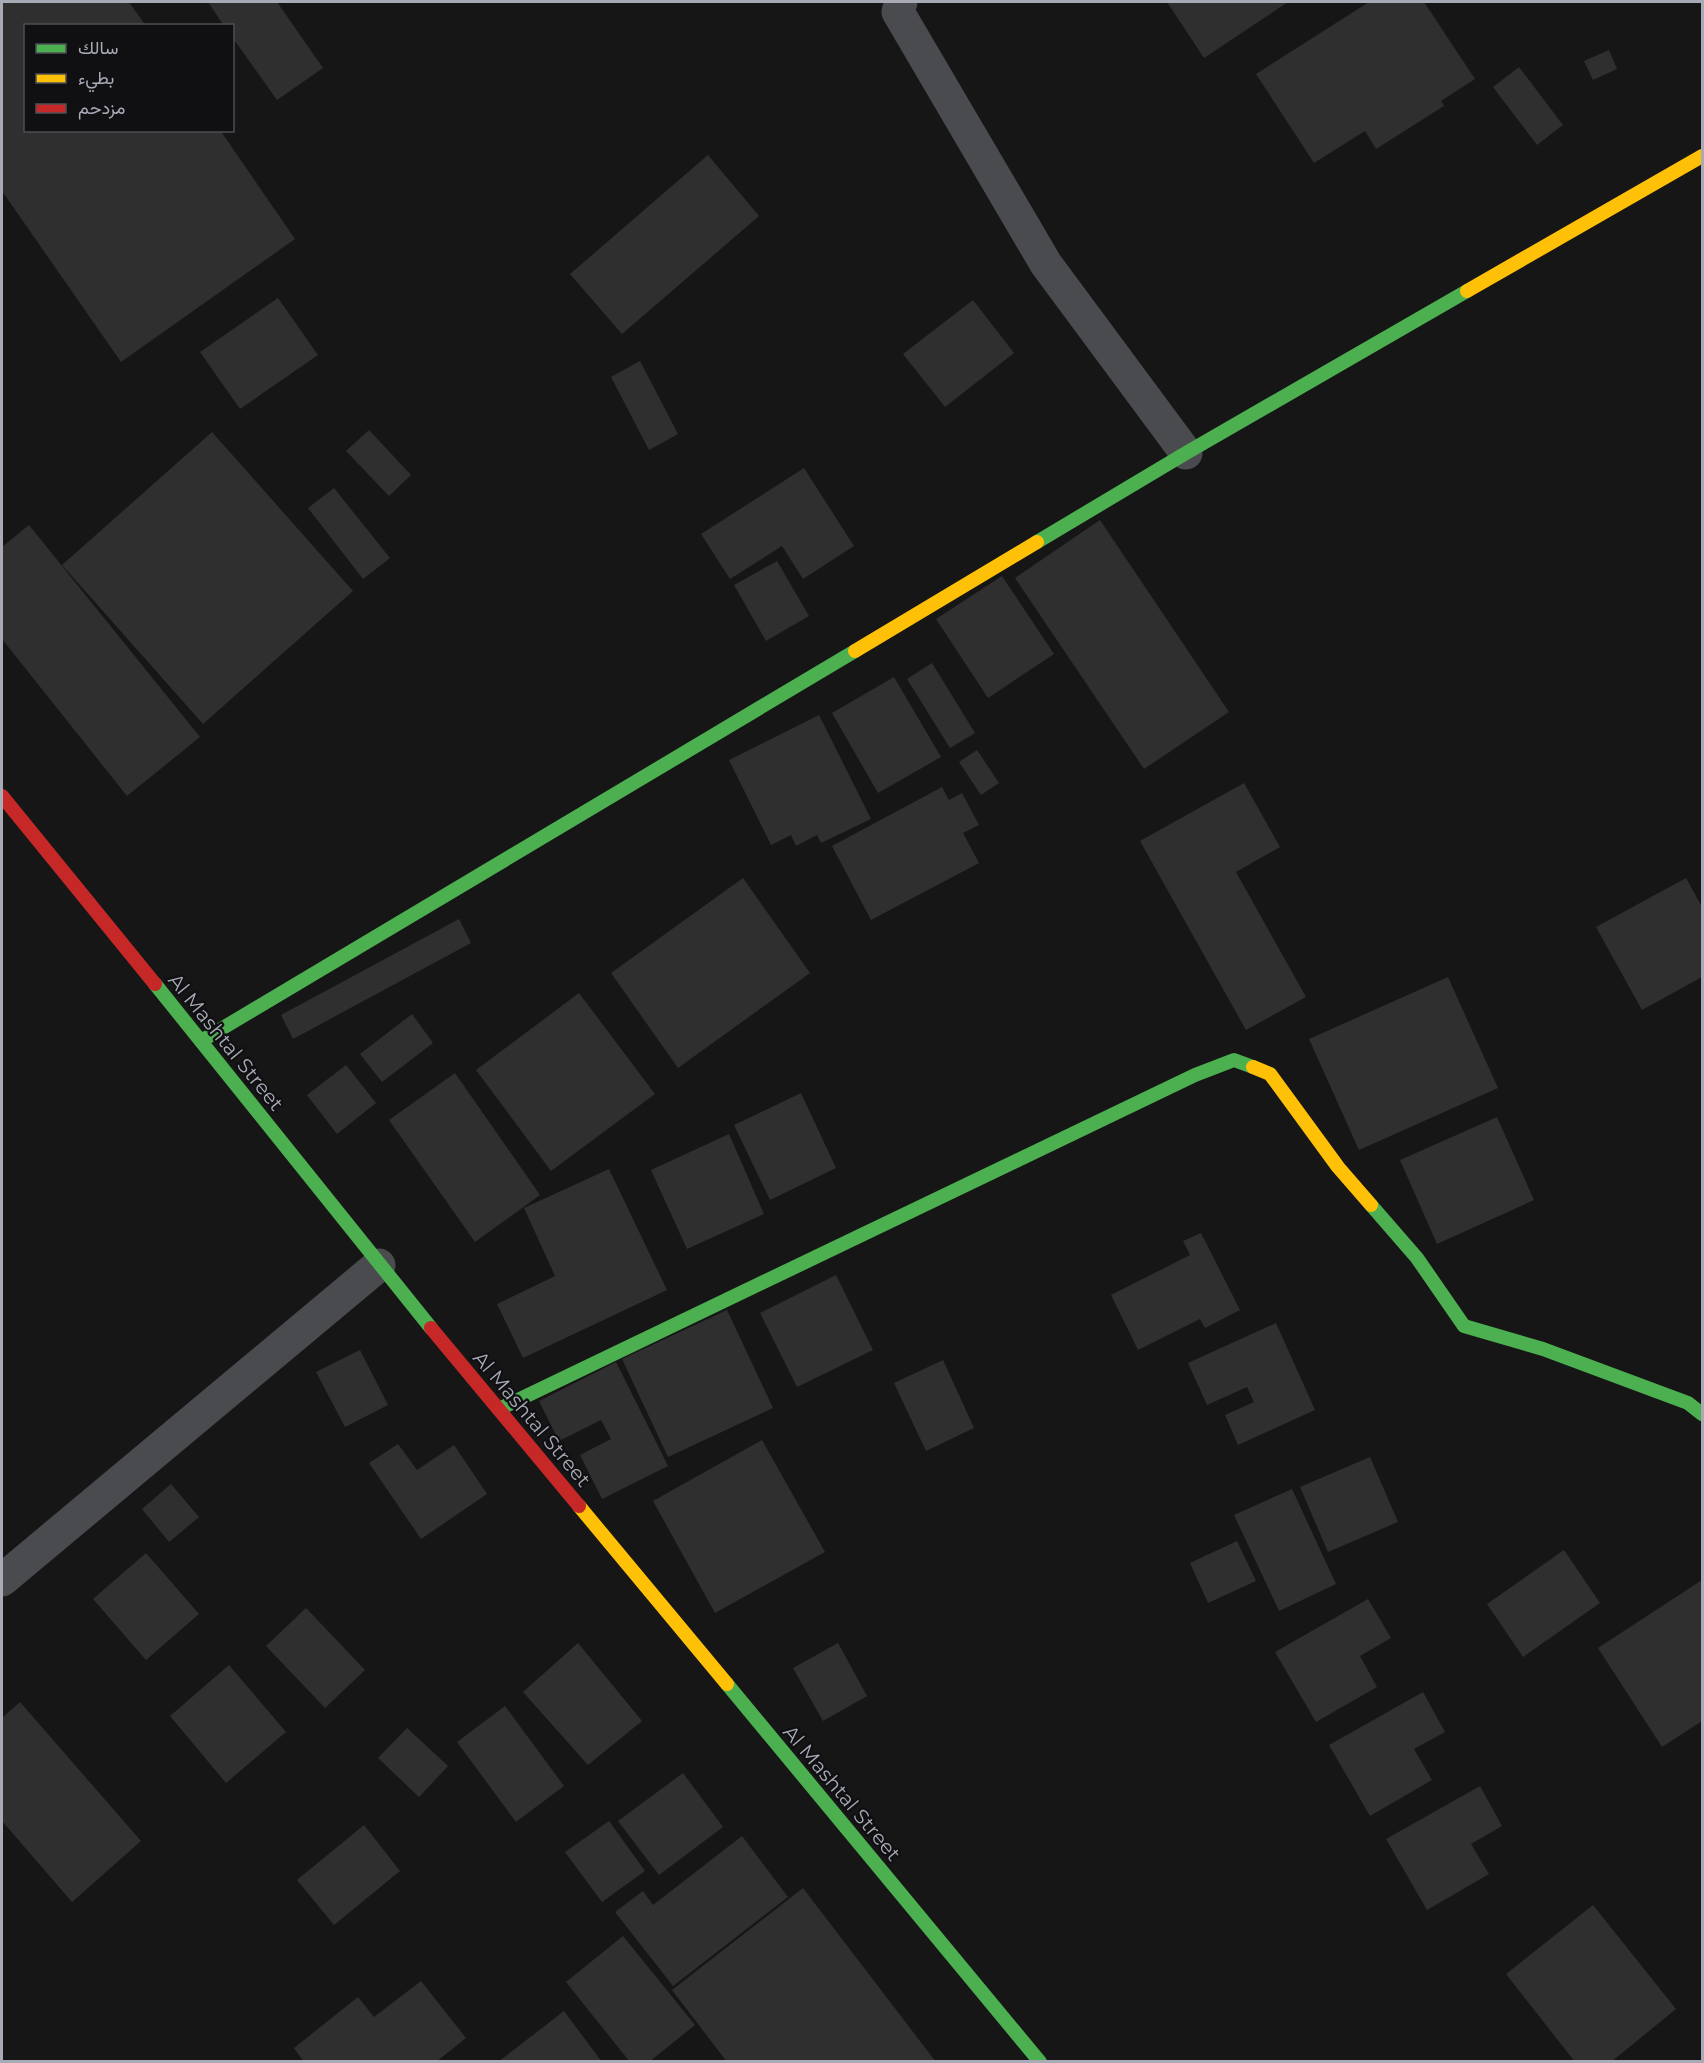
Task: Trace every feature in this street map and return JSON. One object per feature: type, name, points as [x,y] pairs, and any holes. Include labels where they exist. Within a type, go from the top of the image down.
[{"type":"street","points":[[901,2],[898,12],[1046,264],[1186,453]]},
{"type":"street","points":[[201,1041],[1186,453],[1702,156]]},
{"type":"street","name":"Al Mashtal Street","points":[[2,796],[379,1265],[1037,2061]]},
{"type":"street","points":[[499,1409],[1184,1080],[1234,1060],[1270,1074],[1338,1167],[1417,1258],[1464,1326],[1543,1349],[1688,1403],[1702,1414]]},
{"type":"street","points":[[2,1580],[379,1265]]},
{"type":"building","points":[[2,2],[129,2],[145,24],[24,24],[24,132],[221,132],[295,239],[121,362],[2,191]]},
{"type":"building","points":[[208,2],[277,2],[323,68],[277,100],[234,40],[234,24],[223,24]]},
{"type":"building","points":[[1167,2],[1288,2],[1204,58]]},
{"type":"building","points":[[1369,2],[1424,2],[1475,79],[1441,101],[1444,106],[1376,149],[1365,131],[1314,163],[1256,74]]},
{"type":"building","points":[[1609,50],[1617,69],[1593,80],[1584,61]]},
{"type":"building","points":[[1519,67],[1563,125],[1537,145],[1493,87]]},
{"type":"building","points":[[708,155],[759,216],[622,334],[570,274]]},
{"type":"building","points":[[278,298],[318,355],[240,409],[200,352]]},
{"type":"building","points":[[973,300],[1014,353],[945,407],[903,354]]},
{"type":"building","points":[[640,361],[678,434],[649,450],[611,377]]},
{"type":"building","points":[[369,430],[411,475],[389,496],[346,451]]},
{"type":"building","points":[[212,432],[353,591],[203,724],[62,565]]},
{"type":"building","points":[[804,468],[854,546],[803,579],[782,546],[730,579],[701,534]]},
{"type":"building","points":[[334,488],[390,558],[363,579],[308,508]]},
{"type":"building","points":[[1100,520],[1229,712],[1144,769],[1015,578]]},
{"type":"building","points":[[29,525],[200,737],[127,796],[2,639],[2,547]]},
{"type":"building","points":[[777,561],[809,616],[766,641],[734,585]]},
{"type":"building","points":[[1002,576],[1054,654],[988,698],[936,619]]},
{"type":"building","points":[[932,663],[975,733],[950,748],[907,679]]},
{"type":"building","points":[[894,677],[941,757],[878,793],[832,713]]},
{"type":"building","points":[[819,715],[871,819],[821,843],[817,835],[796,846],[791,835],[771,845],[729,760]]},
{"type":"building","points":[[977,750],[999,783],[981,795],[959,762]]},
{"type":"building","points":[[1244,783],[1280,847],[1236,872],[1306,997],[1246,1030],[1140,841]]},
{"type":"building","points":[[942,787],[949,800],[962,793],[979,825],[963,833],[979,863],[871,920],[832,846]]},
{"type":"building","points":[[743,878],[810,973],[678,1068],[611,973]]},
{"type":"building","points":[[1686,878],[1702,907],[1702,977],[1642,1010],[1596,927]]},
{"type":"building","points":[[459,919],[471,943],[293,1039],[281,1015]]},
{"type":"building","points":[[1448,977],[1498,1088],[1359,1150],[1309,1039]]},
{"type":"building","points":[[579,993],[655,1094],[551,1171],[476,1070]]},
{"type":"building","points":[[412,1014],[433,1043],[382,1082],[360,1054]]},
{"type":"building","points":[[346,1065],[376,1103],[337,1134],[307,1095]]},
{"type":"building","points":[[455,1073],[540,1195],[475,1242],[389,1120]]},
{"type":"building","points":[[801,1093],[836,1168],[770,1200],[734,1125]]},
{"type":"building","points":[[1497,1117],[1534,1200],[1437,1244],[1400,1160]]},
{"type":"building","points":[[729,1134],[764,1214],[687,1249],[651,1170]]},
{"type":"building","points":[[609,1169],[667,1290],[523,1358],[497,1304],[555,1276],[524,1208]]},
{"type":"building","points":[[1201,1233],[1240,1310],[1205,1328],[1200,1319],[1138,1350],[1111,1295],[1190,1255],[1183,1241]]},
{"type":"building","points":[[836,1275],[873,1350],[797,1387],[760,1313]]},
{"type":"building","points":[[727,1310],[773,1408],[668,1457],[622,1359]]},
{"type":"building","points":[[1276,1323],[1315,1410],[1238,1445],[1225,1415],[1254,1402],[1247,1387],[1207,1405],[1188,1363]]},
{"type":"building","points":[[360,1350],[388,1405],[345,1427],[316,1372]]},
{"type":"building","points":[[943,1360],[974,1428],[926,1451],[894,1383]]},
{"type":"building","points":[[616,1362],[668,1466],[602,1499],[580,1455],[611,1439],[601,1420],[559,1441],[539,1401]]},
{"type":"building","points":[[762,1440],[825,1552],[715,1613],[653,1501]]},
{"type":"building","points":[[398,1444],[417,1470],[454,1445],[487,1494],[421,1539],[369,1463]]},
{"type":"building","points":[[1370,1457],[1398,1522],[1328,1552],[1300,1487]]},
{"type":"building","points":[[171,1484],[199,1517],[169,1542],[142,1509]]},
{"type":"building","points":[[1292,1489],[1336,1584],[1279,1611],[1234,1515]]},
{"type":"building","points":[[1237,1541],[1256,1581],[1208,1603],[1190,1563]]},
{"type":"building","points":[[1564,1550],[1600,1603],[1523,1657],[1487,1604]]},
{"type":"building","points":[[146,1553],[199,1614],[146,1660],[93,1599]]},
{"type":"building","points":[[1702,1580],[1702,1721],[1662,1747],[1598,1648]]},
{"type":"building","points":[[1368,1599],[1391,1638],[1360,1656],[1377,1687],[1316,1722],[1275,1652]]},
{"type":"building","points":[[306,1608],[365,1670],[325,1708],[266,1646]]},
{"type":"building","points":[[578,1643],[642,1721],[588,1765],[523,1692]]},
{"type":"building","points":[[838,1643],[867,1696],[823,1721],[793,1668]]},
{"type":"building","points":[[229,1665],[286,1732],[226,1783],[170,1716]]},
{"type":"building","points":[[1423,1692],[1445,1732],[1414,1749],[1432,1780],[1370,1816],[1329,1745]]},
{"type":"building","points":[[20,1702],[141,1841],[72,1902],[2,1821],[2,1718]]},
{"type":"building","points":[[505,1706],[564,1786],[516,1822],[457,1742]]},
{"type":"building","points":[[407,1728],[448,1766],[419,1797],[378,1758]]},
{"type":"building","points":[[683,1773],[723,1827],[659,1875],[618,1821]]},
{"type":"building","points":[[1480,1786],[1502,1826],[1471,1844],[1489,1874],[1427,1910],[1386,1839]]},
{"type":"building","points":[[609,1821],[645,1871],[602,1902],[565,1852]]},
{"type":"building","points":[[364,1825],[400,1871],[334,1925],[297,1880]]},
{"type":"building","points":[[742,1836],[788,1897],[673,1986],[615,1912],[643,1891],[653,1905]]},
{"type":"building","points":[[803,1888],[936,2062],[727,2062],[672,1990]]},
{"type":"building","points":[[1593,1905],[1676,2009],[1611,2062],[1575,2062],[1506,1974]]},
{"type":"building","points":[[623,1936],[695,2025],[649,2062],[630,2062],[566,1982]]},
{"type":"building","points":[[421,1981],[466,2038],[436,2062],[304,2062],[294,2048],[358,1997],[374,2017]]},
{"type":"building","points":[[564,2011],[602,2062],[498,2062]]},
{"type":"traffic: fast","points":[[1037,542],[1467,291]]},
{"type":"traffic: fast","points":[[201,1041],[855,651]]},
{"type":"traffic: fast","points":[[155,984],[431,1328]]},
{"type":"traffic: fast","points":[[499,1409],[1195,1075],[1234,1060],[1253,1067]]},
{"type":"traffic: fast","points":[[1371,1205],[1417,1258],[1464,1326],[1543,1349],[1688,1403],[1702,1414]]},
{"type":"traffic: fast","points":[[727,1684],[1040,2062]]},
{"type":"traffic: slow","points":[[1467,291],[1702,156]]},
{"type":"traffic: slow","points":[[855,651],[1037,542]]},
{"type":"traffic: slow","points":[[1253,1067],[1270,1074],[1338,1167],[1371,1205]]},
{"type":"traffic: slow","points":[[579,1506],[727,1684]]},
{"type":"traffic: jam","points":[[2,796],[155,984]]},
{"type":"traffic: jam","points":[[431,1328],[579,1506]]}]
